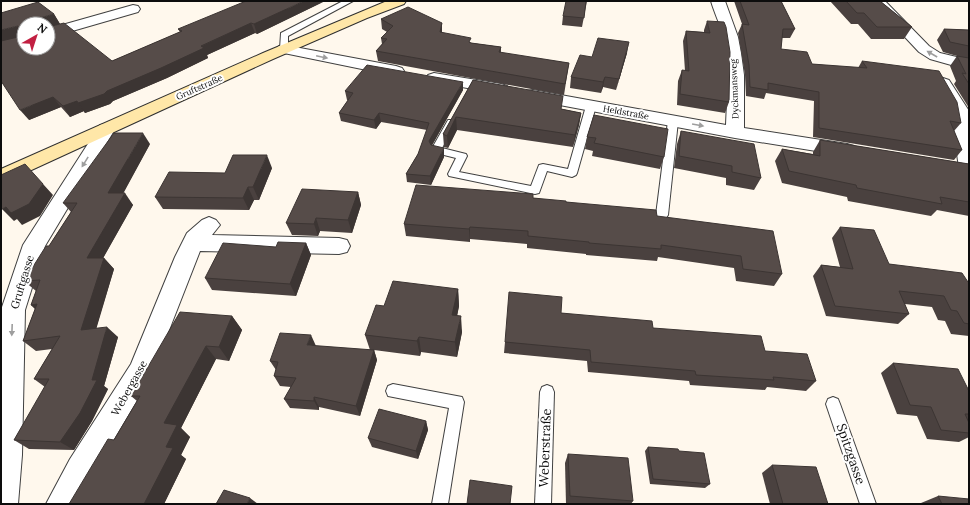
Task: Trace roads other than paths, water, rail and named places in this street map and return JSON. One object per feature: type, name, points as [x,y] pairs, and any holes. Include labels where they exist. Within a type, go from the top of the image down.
[{"type":"main road","name":"Gruftstraße","points":[[1,177],[284,49],[362,15],[399,1]]},
{"type":"street","name":"Dyckmansweg","points":[[718,1],[722,17],[732,41],[735,72],[735,132]]},
{"type":"street","points":[[878,1],[924,49],[935,56],[949,61],[969,65]]},
{"type":"street","points":[[56,32],[133,9]]},
{"type":"street","name":"Heldstraße","points":[[284,49],[414,74],[469,90],[591,106],[735,132],[860,152]]},
{"type":"street","points":[[937,72],[960,111],[964,169]]},
{"type":"street","name":"Gruftgasse","points":[[3,504],[7,455],[13,310],[34,245],[106,129]]},
{"type":"street","name":"Webergasse","points":[[61,504],[80,469],[141,371],[201,234],[339,246]]},
{"type":"lane","points":[[284,49],[284,35],[349,1]]},
{"type":"lane","points":[[458,110],[436,150],[462,156],[453,174],[535,190],[543,167],[572,173],[591,106]]},
{"type":"lane","points":[[662,215],[673,121]]},
{"type":"lane","points":[[393,391],[457,402],[440,504]]},
{"type":"lane","name":"Weberstraße","points":[[543,504],[547,392]]},
{"type":"lane","name":"Spitzgasse","points":[[833,404],[868,504]]}]
